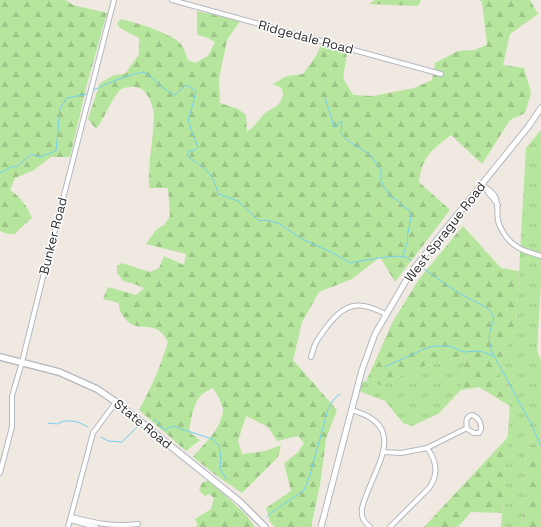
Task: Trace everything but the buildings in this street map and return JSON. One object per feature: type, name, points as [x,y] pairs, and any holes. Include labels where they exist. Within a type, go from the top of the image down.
[{"type":"main road","name":"State Road","points":[[0,356],[59,372],[97,389],[116,402],[240,502],[265,527]]},
{"type":"street","name":"Bunker Road","points":[[0,473],[12,427],[12,396],[22,362],[114,0]]},
{"type":"street","name":"Ridgedale Road","points":[[172,0],[441,74]]},
{"type":"street","name":"West Sprague Road","points":[[321,527],[362,370],[376,334],[412,272],[528,127],[541,108]]},
{"type":"street","points":[[482,185],[491,190],[497,197],[498,223],[508,240],[522,251],[541,256]]},
{"type":"street","points":[[311,357],[314,344],[338,314],[346,308],[362,305],[369,306],[387,315]]},
{"type":"street","points":[[68,527],[93,433],[116,402]]},
{"type":"street","points":[[351,410],[364,413],[376,420],[383,433],[384,452],[362,508],[361,515],[370,527]]},
{"type":"street","points":[[472,415],[478,418],[481,426],[479,433],[474,434],[467,428],[467,419],[472,415]]},
{"type":"street","points":[[384,452],[401,453],[427,448],[467,428]]},
{"type":"street","points":[[390,527],[429,488],[432,482],[435,472],[434,457],[427,448]]},
{"type":"street","points":[[70,518],[96,527]]},
{"type":"street","points":[[70,518],[110,527],[138,524],[134,527]]},
{"type":"green space","points":[[0,0],[66,0],[73,5],[107,13],[87,84],[70,157],[51,157],[34,170],[15,178],[10,190],[23,202],[32,218],[14,234],[8,234],[0,231]]},
{"type":"green space","points":[[375,0],[421,0],[418,6],[369,4]]},
{"type":"green space","points":[[479,0],[530,0],[538,14],[510,34],[503,65],[524,68],[531,93],[525,113],[510,120],[482,164],[451,135],[429,154],[420,173],[419,182],[450,210],[395,282],[380,257],[352,279],[319,292],[302,322],[293,360],[337,410],[326,439],[320,485],[311,527],[275,527],[270,522],[266,508],[291,491],[284,463],[298,452],[304,443],[298,436],[277,441],[268,427],[246,416],[238,441],[242,454],[265,451],[281,445],[278,457],[242,493],[217,476],[193,457],[216,430],[222,418],[222,405],[213,388],[206,391],[197,400],[191,419],[189,432],[200,440],[186,451],[139,410],[155,377],[168,341],[158,330],[149,327],[136,326],[128,322],[122,314],[119,303],[103,299],[108,287],[136,295],[144,288],[123,281],[117,273],[117,266],[122,263],[150,272],[159,268],[164,256],[184,265],[186,254],[146,244],[156,230],[165,224],[170,216],[168,188],[149,188],[149,170],[154,117],[153,108],[146,93],[139,88],[123,88],[113,99],[96,129],[88,119],[100,83],[114,75],[125,74],[139,54],[139,38],[120,28],[117,23],[121,19],[144,25],[168,35],[180,43],[188,60],[195,63],[208,56],[215,42],[206,37],[197,35],[197,11],[240,21],[227,40],[219,79],[220,103],[238,109],[246,115],[247,132],[265,113],[278,105],[283,96],[282,88],[273,84],[287,76],[303,74],[316,56],[321,45],[347,54],[343,78],[353,95],[373,96],[414,88],[432,80],[435,63],[458,51],[474,50],[487,45],[482,2]]},
{"type":"green space","points":[[541,130],[541,285],[537,350],[541,360],[541,444],[526,447],[522,527],[501,527],[511,392],[496,372],[516,325],[526,148]]},
{"type":"green space","points":[[463,226],[501,268],[519,271],[516,325],[496,372],[511,392],[510,406],[479,387],[461,390],[465,356],[421,367],[380,385],[366,382],[392,323],[419,279]]},
{"type":"green space","points":[[465,356],[461,390],[438,414],[412,426],[403,423],[385,401],[359,391],[362,381],[380,385],[421,367]]},
{"type":"green space","points":[[508,437],[502,513],[471,512],[458,527],[424,527]]},
{"type":"green space","points":[[541,444],[541,527],[522,527],[526,447]]},
{"type":"green space","points":[[209,480],[246,515],[255,527],[194,527],[198,525],[195,519],[211,509],[214,498],[209,494],[205,496],[199,490],[202,483]]},
{"type":"waterway","points":[[94,90],[130,75],[143,72],[175,95],[186,85],[196,91],[188,119],[198,147],[195,150],[189,151],[187,155],[204,168],[209,174],[214,181],[218,194],[238,201],[259,221],[266,220],[278,223],[302,239],[333,253],[350,263],[394,256],[406,257],[411,261]]},
{"type":"waterway","points":[[0,173],[11,167],[18,166],[31,154],[40,157],[56,151],[60,108],[67,98],[87,94]]},
{"type":"waterway","points":[[325,97],[334,127],[342,122],[341,134],[372,157],[381,170],[381,180],[384,187],[391,197],[396,199],[409,210],[411,217],[407,238],[408,240],[403,256]]},
{"type":"waterway","points":[[424,269],[460,294],[485,307],[493,316],[494,320],[489,339],[492,352],[530,422],[541,446]]},
{"type":"waterway","points":[[385,367],[424,349],[435,346],[449,346],[464,352],[480,351],[494,356]]},
{"type":"waterway","points":[[267,517],[304,490],[310,475],[328,409],[334,399],[340,394]]},
{"type":"waterway","points":[[154,420],[159,423],[160,427],[166,430],[172,426],[212,439],[219,445],[221,458],[220,468],[226,479]]},
{"type":"waterway","points":[[48,423],[57,424],[64,421],[70,421],[78,422],[88,427]]},
{"type":"waterway","points":[[101,437],[108,441],[122,442],[139,425]]}]
